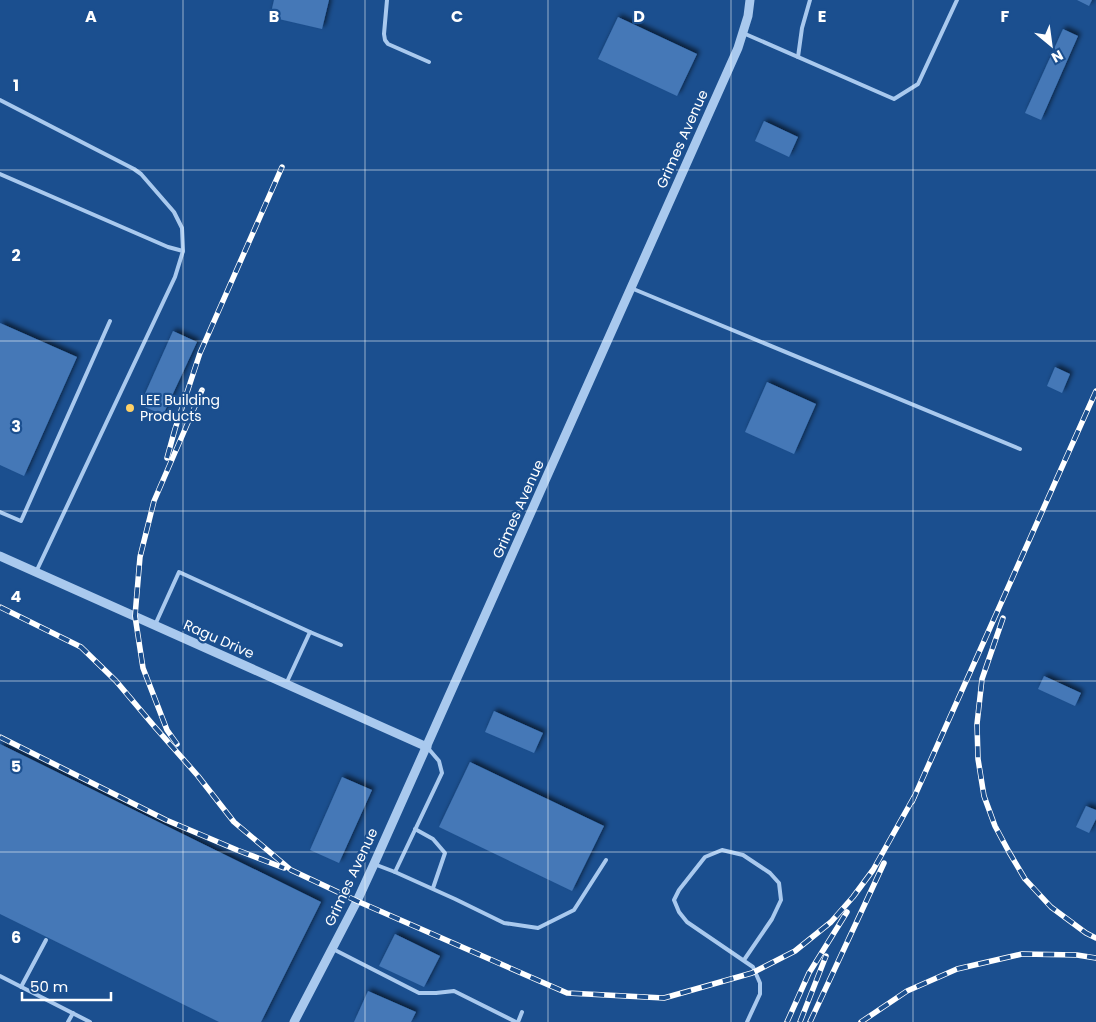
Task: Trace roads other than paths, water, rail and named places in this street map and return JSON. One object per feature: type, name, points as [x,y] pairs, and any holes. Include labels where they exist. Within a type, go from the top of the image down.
[{"type":"street","name":"Grimes Avenue","points":[[294,1022],[357,901],[427,747],[734,56],[748,16],[750,0]]},
{"type":"street","name":"Ragu Drive","points":[[0,556],[427,747]]},
{"type":"lane","points":[[387,0],[385,40],[388,44],[429,62]]},
{"type":"lane","points":[[798,57],[802,28],[810,0]]},
{"type":"lane","points":[[743,33],[894,99],[918,84],[957,0]]},
{"type":"lane","points":[[0,100],[141,174],[174,212],[182,228],[183,251],[175,277],[36,572]]},
{"type":"lane","points":[[0,174],[168,247],[183,251]]},
{"type":"lane","points":[[631,288],[1020,449]]},
{"type":"lane","points":[[0,512],[21,521],[110,321]]},
{"type":"lane","points":[[154,625],[179,572],[341,645]]},
{"type":"lane","points":[[286,684],[310,632]]},
{"type":"lane","points":[[395,872],[442,773],[439,761],[427,747]]},
{"type":"lane","points":[[415,829],[433,839],[445,853],[432,888]]},
{"type":"lane","points":[[744,960],[772,920],[781,900],[780,883],[770,873],[743,855],[722,850],[706,857],[679,890],[674,900],[679,912],[687,922],[754,967],[760,983],[760,994],[747,1022]]},
{"type":"lane","points":[[374,864],[432,888],[504,923],[538,928],[574,910],[606,860]]},
{"type":"lane","points":[[21,987],[46,940]]},
{"type":"lane","points":[[332,949],[419,993],[454,991],[517,1022],[522,1012]]},
{"type":"lane","points":[[0,976],[90,1022]]},
{"type":"lane","points":[[68,1022],[73,1014]]},
{"type":"railway","points":[[167,458],[200,353],[282,167]]},
{"type":"railway","points":[[177,744],[167,730],[143,668],[135,616],[140,557],[154,501],[202,390]]},
{"type":"railway","points":[[912,802],[1096,391]]},
{"type":"railway","points":[[0,607],[81,647],[116,681],[198,776],[234,822],[291,870],[567,993],[664,998],[752,973],[795,951],[831,922],[853,897],[873,870],[914,797]]},
{"type":"railway","points":[[1003,618],[982,679],[977,724],[978,759],[984,796],[995,826],[1025,879],[1051,907],[1086,933],[1096,938]]},
{"type":"railway","points":[[0,737],[166,820],[284,868]]},
{"type":"railway","points":[[810,1022],[884,863]]},
{"type":"railway","points":[[787,1022],[809,973],[847,912]]},
{"type":"railway","points":[[861,1022],[907,991],[957,969],[1022,954],[1077,955],[1096,958]]},
{"type":"railway","points":[[800,1022],[826,956]]},
{"type":"place","name":"LEE Building Products","points":[[130,408]]}]
